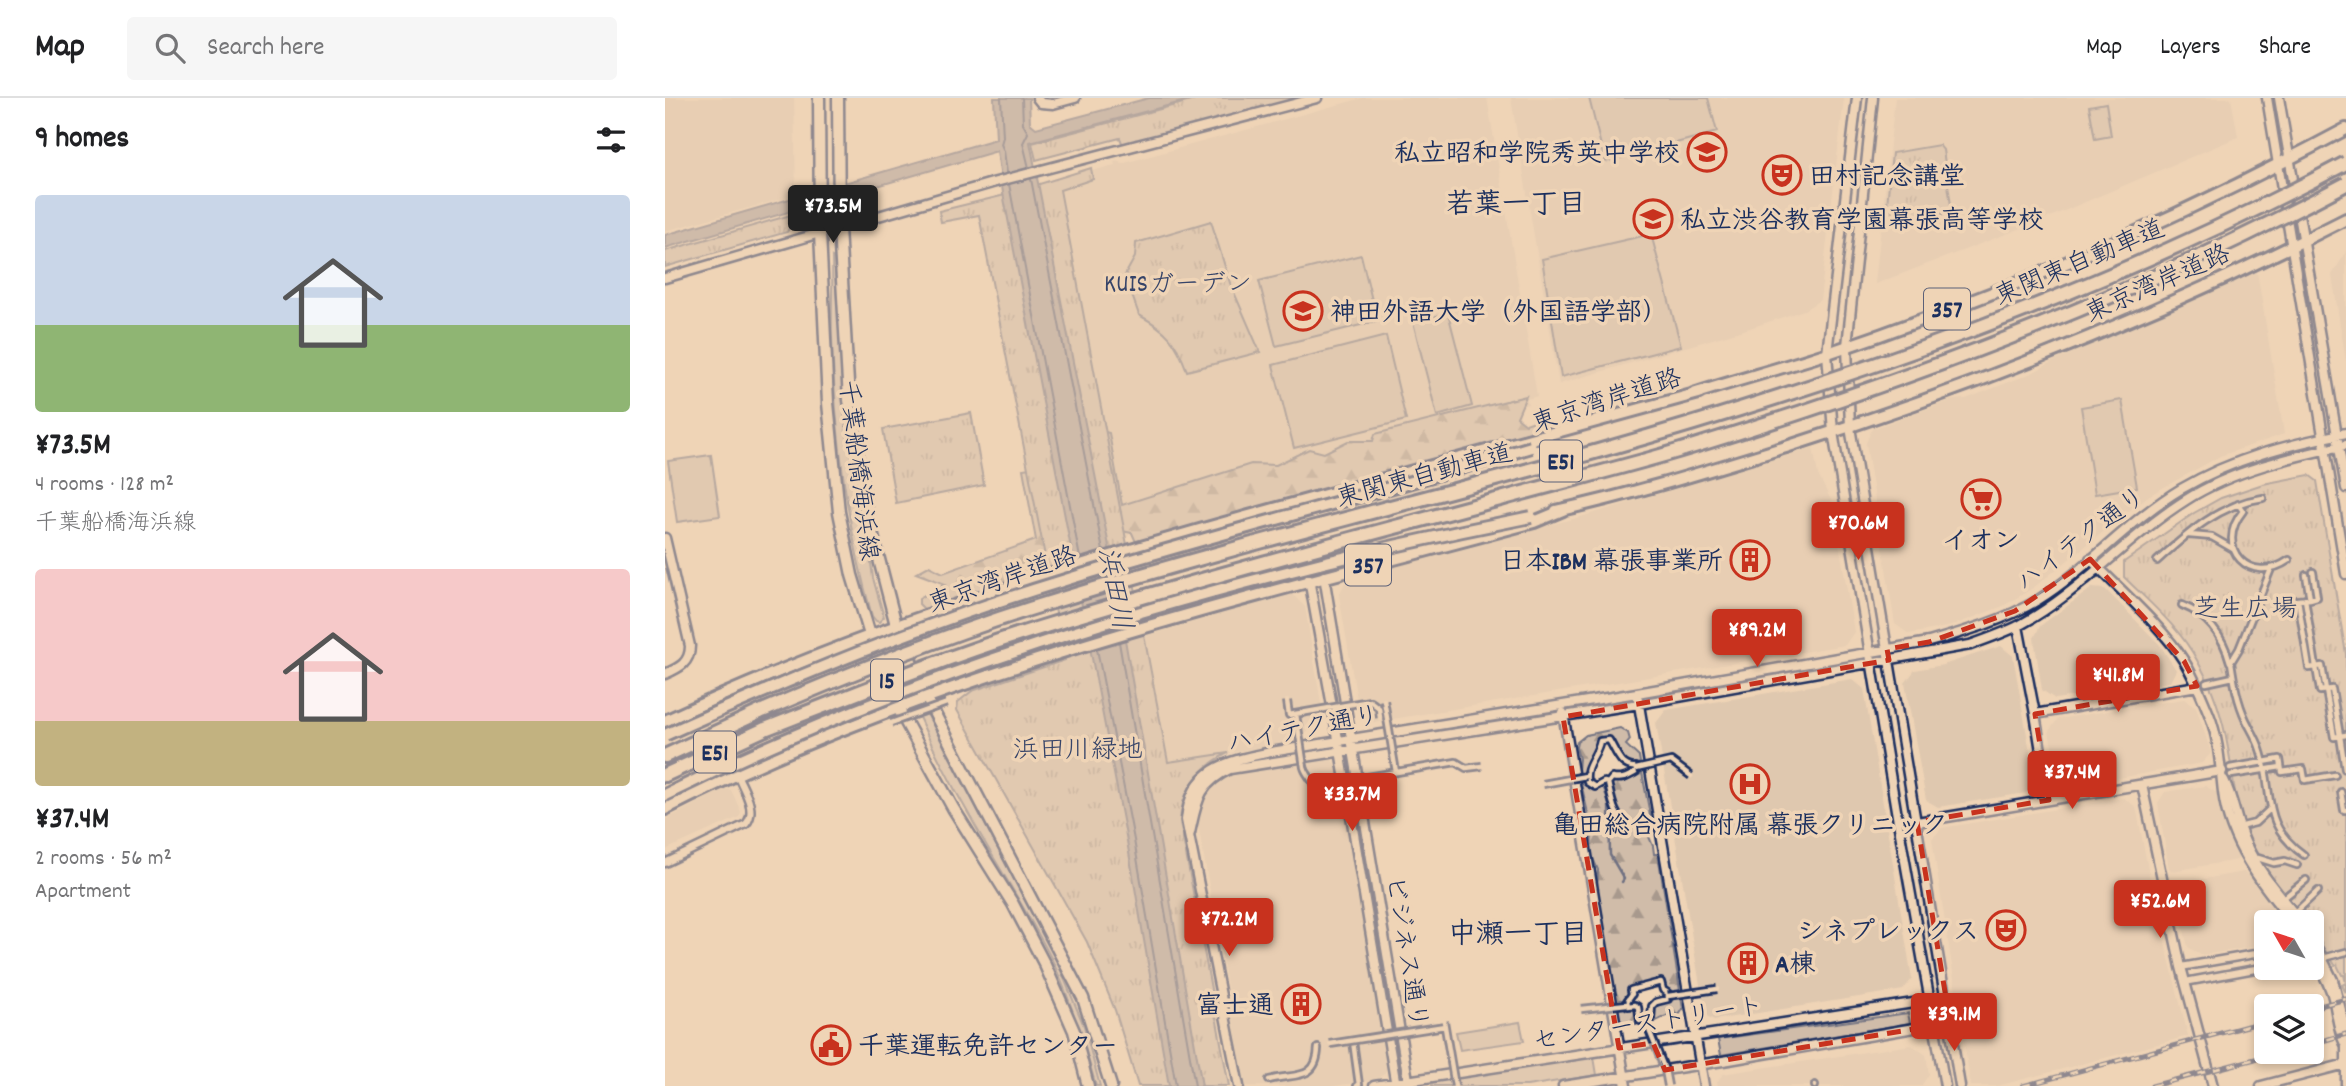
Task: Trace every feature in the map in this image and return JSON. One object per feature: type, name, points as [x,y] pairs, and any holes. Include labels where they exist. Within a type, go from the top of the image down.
[{"type":"highway","name":"東京湾岸道路","points":[[665,735],[829,664],[1010,598],[1138,558],[1408,485],[1847,346],[2081,256],[2346,130]]},
{"type":"highway","name":"東関東自動車道","points":[[665,756],[825,684],[1050,602],[1247,545],[1615,446],[1877,365],[2007,317],[2108,275],[2260,207],[2346,163]]},
{"type":"highway","name":"東関東自動車道","points":[[665,775],[765,729],[1038,628],[1197,581],[1686,449],[1895,380],[1988,347],[2193,260],[2281,219],[2346,184]]},
{"type":"highway","name":"東京湾岸道路","points":[[665,795],[791,738],[950,675],[1151,610],[1411,540],[1563,510],[1697,475],[1850,427],[2048,354],[2190,293],[2346,219]]},
{"type":"highway","points":[[665,721],[896,625],[1147,543],[1699,393]]},
{"type":"highway","name":"357","points":[[665,809],[737,774],[898,708],[1065,650],[1309,579],[1534,522],[1563,510]]},
{"type":"main road","name":"千葉船橋海浜線","points":[[819,98],[820,233],[827,391],[839,512],[852,575],[870,635],[898,708],[953,807],[1013,904],[1045,965],[1074,1031],[1089,1086]]},
{"type":"main road","name":"千葉船橋海浜線","points":[[838,98],[839,228],[849,400],[866,509],[896,625],[926,697],[1083,998],[1111,1086]]},
{"type":"street","points":[[1037,98],[1041,103],[1047,104],[1075,98]]},
{"type":"street","points":[[665,278],[992,183],[1317,98]]},
{"type":"street","points":[[1857,98],[1827,353],[1833,432],[1933,1026],[1945,1082],[1937,1086]]},
{"type":"street","points":[[1873,98],[1847,346],[1850,427],[1960,1086]]},
{"type":"street","points":[[2267,98],[2346,574]]},
{"type":"street","points":[[2279,98],[2303,240],[2341,434],[2346,488]]},
{"type":"street","name":"ハイテク通り","points":[[1239,1086],[1186,820],[1191,797],[1197,785],[1216,767],[1241,758],[1352,743],[1929,642],[1992,622],[2038,600],[2161,502],[2201,478],[2255,455],[2341,434]]},
{"type":"street","name":"ハイテク通り","points":[[1352,743],[1563,717],[1970,645],[2018,626],[2059,600],[2165,515],[2205,489],[2280,461],[2342,445]]},
{"type":"street","points":[[2157,561],[2216,513],[2263,498]]},
{"type":"street","points":[[2233,549],[2232,528],[2242,511],[2238,504]]},
{"type":"street","points":[[2188,535],[2212,537],[2233,549],[2242,561],[2255,569],[2271,569],[2289,560]]},
{"type":"street","points":[[665,537],[690,651],[683,666],[665,674]]},
{"type":"street","points":[[2090,559],[2185,661],[2210,716],[2227,773],[2239,828],[2253,858],[2292,910]]},
{"type":"street","points":[[2231,662],[2271,569]]},
{"type":"street","points":[[2281,603],[2317,597],[2313,572]]},
{"type":"street","points":[[2306,575],[2316,667]]},
{"type":"street","name":"ビジネス通り","points":[[1324,576],[1408,1083]]},
{"type":"street","name":"ビジネス通り","points":[[1309,579],[1340,745],[1396,1084]]},
{"type":"street","points":[[2298,600],[2309,668],[2322,666],[2333,712],[2333,737],[2343,735],[2345,769]]},
{"type":"street","points":[[2182,605],[2200,615],[2218,633],[2231,662],[2237,698],[2264,762],[2270,809],[2283,835],[2304,855]]},
{"type":"street","points":[[2018,626],[2049,800]]},
{"type":"street","points":[[2304,632],[2311,631]]},
{"type":"street","points":[[2306,647],[2313,646]]},
{"type":"street","points":[[2206,683],[2233,677]]},
{"type":"street","points":[[2035,713],[2197,686]]},
{"type":"street","points":[[1637,693],[1704,1086]]},
{"type":"street","points":[[1384,700],[1396,772]]},
{"type":"street","points":[[1287,701],[1289,715],[1370,701],[1379,708],[1380,718]]},
{"type":"street","points":[[891,723],[947,703]]},
{"type":"street","points":[[1561,705],[1625,1081]]},
{"type":"street","points":[[1379,708],[1385,707]]},
{"type":"street","points":[[1296,714],[1306,774],[1314,786],[1456,762],[1466,768],[1482,765]]},
{"type":"street","points":[[1608,783],[1591,786],[1586,776],[1601,741],[1609,740],[1619,753],[1622,763],[1629,768],[1636,769],[1671,761],[1692,776]]},
{"type":"street","points":[[2227,773],[2280,759],[2282,772],[2303,768],[2305,780],[2335,775]]},
{"type":"street","points":[[1917,822],[2142,785],[2281,767]]},
{"type":"street","points":[[1628,826],[1613,809],[1608,783],[1612,778],[1629,777],[1636,769]]},
{"type":"street","points":[[2227,773],[2223,791],[2240,847],[2283,910]]},
{"type":"street","points":[[665,863],[750,820],[752,811],[737,774]]},
{"type":"street","points":[[1543,784],[1586,776]]},
{"type":"street","points":[[2142,785],[2181,967],[2213,1086]]},
{"type":"street","points":[[2341,792],[2346,810]]},
{"type":"street","points":[[2243,826],[2255,822],[2270,809]]},
{"type":"street","points":[[2258,858],[2297,865]]},
{"type":"street","points":[[2285,897],[2306,880]]},
{"type":"street","points":[[2298,910],[2318,891]]},
{"type":"street","points":[[2327,957],[2346,952]]},
{"type":"street","points":[[2181,967],[2254,954]]},
{"type":"street","points":[[2185,982],[2254,969]]},
{"type":"street","points":[[2324,969],[2338,992],[2346,1029]]},
{"type":"street","points":[[2324,976],[2332,994],[2340,1034],[2345,1041],[2346,1086]]},
{"type":"street","points":[[1627,1004],[1631,990],[1657,982],[1661,982],[1668,996]]},
{"type":"street","points":[[1581,1009],[1635,1005],[1638,1007],[1640,1021],[1651,1019],[1654,1003],[1668,999],[1668,996],[1717,989]]},
{"type":"street","name":"センターストリート","points":[[1374,1086],[1408,1083],[1946,998]]},
{"type":"street","points":[[1645,1020],[1665,1070],[1668,1086]]},
{"type":"street","name":"センターストリート","points":[[1563,1086],[1625,1081],[1700,1065],[1949,1022]]},
{"type":"street","points":[[1330,1044],[1444,1024],[1455,1086]]},
{"type":"street","points":[[1353,1041],[1357,1086]]},
{"type":"street","points":[[1269,1080],[1308,1072],[1315,1064],[1318,1048]]},
{"type":"street","points":[[2260,1086],[2346,1063]]},
{"type":"highlighted area","points":[[2090,559],[2184,661],[2197,686],[2035,714],[2049,800],[1917,822],[1946,998],[1929,1002],[1933,1026],[1665,1070],[1653,1043],[1619,1048],[1563,717],[1889,660],[1887,649],[1929,642],[2015,611]]},
{"type":"shaded area","points":[[665,98],[794,98],[796,195],[665,231]]},
{"type":"shaded area","name":"神田外語大学（外国語学部）","points":[[1363,98],[1487,98],[1537,396],[1527,399],[1528,404],[1518,407],[1521,422],[1138,524],[1125,540],[1060,189],[1093,180],[1092,171],[1115,165],[1114,162],[1119,161],[1121,164]]},
{"type":"shaded area","points":[[1511,98],[1844,98],[1820,300],[1804,310],[1750,328],[1559,384]]},
{"type":"shaded area","points":[[1895,98],[2231,98],[2238,137],[2045,219],[1875,284]]},
{"type":"shaded area","points":[[2346,252],[2346,361],[2332,275]]},
{"type":"shaded area","points":[[2257,272],[2284,434],[2220,456],[2148,496],[2033,588],[2003,606],[1951,626],[1909,634],[1895,624],[1866,443],[1872,429],[1952,400],[1966,399],[2032,373]]},
{"type":"shaded area","points":[[1813,448],[1818,475],[1832,502],[1854,632],[1845,645],[1368,723],[1360,717],[1339,595],[1347,579],[1584,516]]},
{"type":"shaded area","points":[[2092,588],[2105,589],[2160,645],[2176,670],[2170,682],[2055,699],[2042,690],[2034,638],[2040,626]]},
{"type":"shaded area","points":[[1291,593],[1305,607],[1323,716],[1297,742],[1169,763],[1145,636]]},
{"type":"shaded area","points":[[2001,646],[2013,656],[2035,780],[2026,793],[1938,807],[1926,800],[1905,683],[1915,670],[1943,665]]},
{"type":"shaded area","points":[[1852,679],[1864,689],[1912,979],[1903,990],[1714,1020],[1705,1015],[1656,723],[1666,710]]},
{"type":"shaded area","points":[[2184,699],[2196,707],[2211,753],[2202,763],[2069,787],[2058,777],[2049,731],[2058,719]]},
{"type":"shaded area","points":[[1323,756],[1331,759],[1340,772],[1389,1060],[1388,1067],[1384,1074],[1375,1080],[1333,1086],[1245,1086],[1197,818],[1203,797],[1214,781],[1233,770]]},
{"type":"shaded area","points":[[2205,786],[2217,793],[2225,823],[2239,856],[2237,860],[2172,871],[2169,868],[2158,803],[2165,792]]},
{"type":"shaded area","points":[[724,789],[731,790],[741,812],[739,817],[665,850],[665,820]]},
{"type":"shaded area","points":[[2124,798],[2136,807],[2152,890],[2188,1036],[1997,1086],[1971,1086],[1932,839],[1942,828]]},
{"type":"shaded area","points":[[2244,872],[2250,875],[2276,910],[2254,910],[2254,947],[2201,955],[2188,947],[2174,887],[2176,884]]},
{"type":"shaded area","points":[[1912,1045],[1926,1055],[1929,1074],[1921,1086],[1718,1086],[1717,1082],[1723,1074]]},
{"type":"green space","points":[[1202,98],[1302,98],[1123,145],[1120,138],[1036,160],[1032,143]]},
{"type":"green space","points":[[1589,98],[1708,98],[1717,132],[1605,162]]},
{"type":"green space","points":[[2106,103],[2111,136],[2095,139],[2089,106]]},
{"type":"green space","points":[[1939,145],[1943,150],[1952,212],[1885,226],[1892,153]]},
{"type":"green space","name":"浜田川緑地","points":[[1091,168],[1093,179],[1060,190],[1168,762],[1228,753],[1208,765],[1193,781],[1184,799],[1180,822],[1229,1086],[1138,1086],[1115,1010],[1087,942],[957,710],[958,702],[972,691],[1065,660],[979,215],[941,222],[939,211],[1001,196]]},
{"type":"green space","points":[[798,213],[787,232],[665,267],[665,251]]},
{"type":"green space","name":"KUISガーデン","points":[[1211,221],[1230,283],[1260,352],[1187,371],[1169,337],[1139,315],[1125,275],[1135,257],[1136,243]]},
{"type":"green space","points":[[1651,234],[1681,346],[1561,377],[1542,259]]},
{"type":"green space","points":[[1361,255],[1377,321],[1276,346],[1259,281]]},
{"type":"green space","points":[[832,257],[846,429],[873,578],[884,617],[879,622],[872,616],[863,582],[843,478],[834,373]]},
{"type":"green space","points":[[1448,313],[1472,406],[1437,416],[1413,322]]},
{"type":"green space","points":[[1386,336],[1406,420],[1294,448],[1273,365]]},
{"type":"green space","points":[[1526,396],[1517,417],[1526,424],[1546,417],[1549,427],[1136,542],[1132,533],[1116,530],[1102,431],[1109,433],[1122,505],[1251,464],[1276,465],[1309,449],[1324,453],[1348,441],[1373,441],[1375,434]]},
{"type":"green space","points":[[2122,400],[2137,487],[2095,494],[2081,407]]},
{"type":"green space","points":[[971,413],[984,485],[896,503],[883,429]]},
{"type":"green space","points":[[711,455],[720,516],[677,522],[668,461]]},
{"type":"green space","points":[[1037,467],[1048,550],[1034,565],[1047,569],[924,609],[919,604],[919,598],[945,584],[916,573],[929,566],[943,573],[1036,540],[1023,469]]},
{"type":"green space","name":"芝生広場","points":[[2309,475],[2317,481],[2346,654],[2346,983],[2344,975],[2324,949],[2324,910],[2296,910],[2264,865],[2249,837],[2236,799],[2220,715],[2198,662],[2174,627],[2124,577],[2124,562],[2194,513],[2221,498],[2263,484]]},
{"type":"green space","points":[[926,712],[1056,959],[1084,1026],[1100,1086],[1096,1086],[1077,1022],[1052,960],[944,768],[918,715]]},
{"type":"green space","points":[[1620,728],[1628,733],[1630,740],[1626,745],[1639,757],[1653,830],[1647,832],[1654,854],[1658,854],[1683,1009],[1679,1015],[1672,1013],[1656,1021],[1621,1026],[1597,889],[1598,870],[1591,854],[1592,830],[1578,771],[1577,742],[1586,735]],"holes":[[[1609,740],[1625,766],[1635,767],[1633,773],[1617,779],[1612,778],[1608,783],[1591,786],[1587,783],[1587,770],[1600,741]],[[1661,982],[1663,990],[1668,993],[1668,999],[1653,1005],[1650,1019],[1640,1021],[1638,1007],[1628,1005],[1632,990]]]},
{"type":"green space","points":[[1908,1013],[1910,1023],[1721,1055],[1718,1039]]},
{"type":"green space","points":[[1520,1022],[1524,1041],[1460,1050],[1456,1032]]},
{"type":"green space","points":[[1594,1057],[1597,1075],[1527,1086],[1432,1086],[1431,1082]]},
{"type":"water","points":[[994,98],[1029,98],[1030,123],[1036,128],[1149,98],[1197,98],[1030,142],[1108,541],[1202,1086],[1169,1086],[1127,841],[997,151],[665,248],[665,235],[996,139]]},
{"type":"waterway","points":[[1603,784],[1609,805],[1610,855],[1624,879],[1622,882]]},
{"type":"railway","points":[[2324,1005],[2346,999]]},
{"type":"railway","points":[[2023,1086],[2254,1024]]},
{"type":"railway","points":[[2324,1040],[2346,1034]]},
{"type":"railway","points":[[2152,1086],[2254,1059]]},
{"type":"place","name":"私立昭和学院秀英中学校","points":[[1707,152]]},
{"type":"place","name":"田村記念講堂","points":[[1782,175]]},
{"type":"place","name":"私立渋谷教育学園幕張高等学校","points":[[1653,219]]},
{"type":"place","name":"神田外語大学（外国語学部）","points":[[1303,311]]},
{"type":"place","name":"イオン","points":[[1981,499]]},
{"type":"place","name":"日本IBM 幕張事業所","points":[[1750,560]]},
{"type":"place","name":"亀田総合病院附属 幕張クリニック","points":[[1750,784]]},
{"type":"place","name":"シネプレックス","points":[[2006,930]]},
{"type":"place","name":"A棟","points":[[1748,963]]},
{"type":"place","name":"富士通","points":[[1301,1004]]},
{"type":"place","name":"千葉運転免許センター","points":[[831,1045]]},
{"type":"district","name":"若葉一丁目","points":[[1516,202]]},
{"type":"district","name":"中瀬一丁目","points":[[1518,932]]},
{"type":"water label","name":"浜田川","points":[[1117,588]]}]
